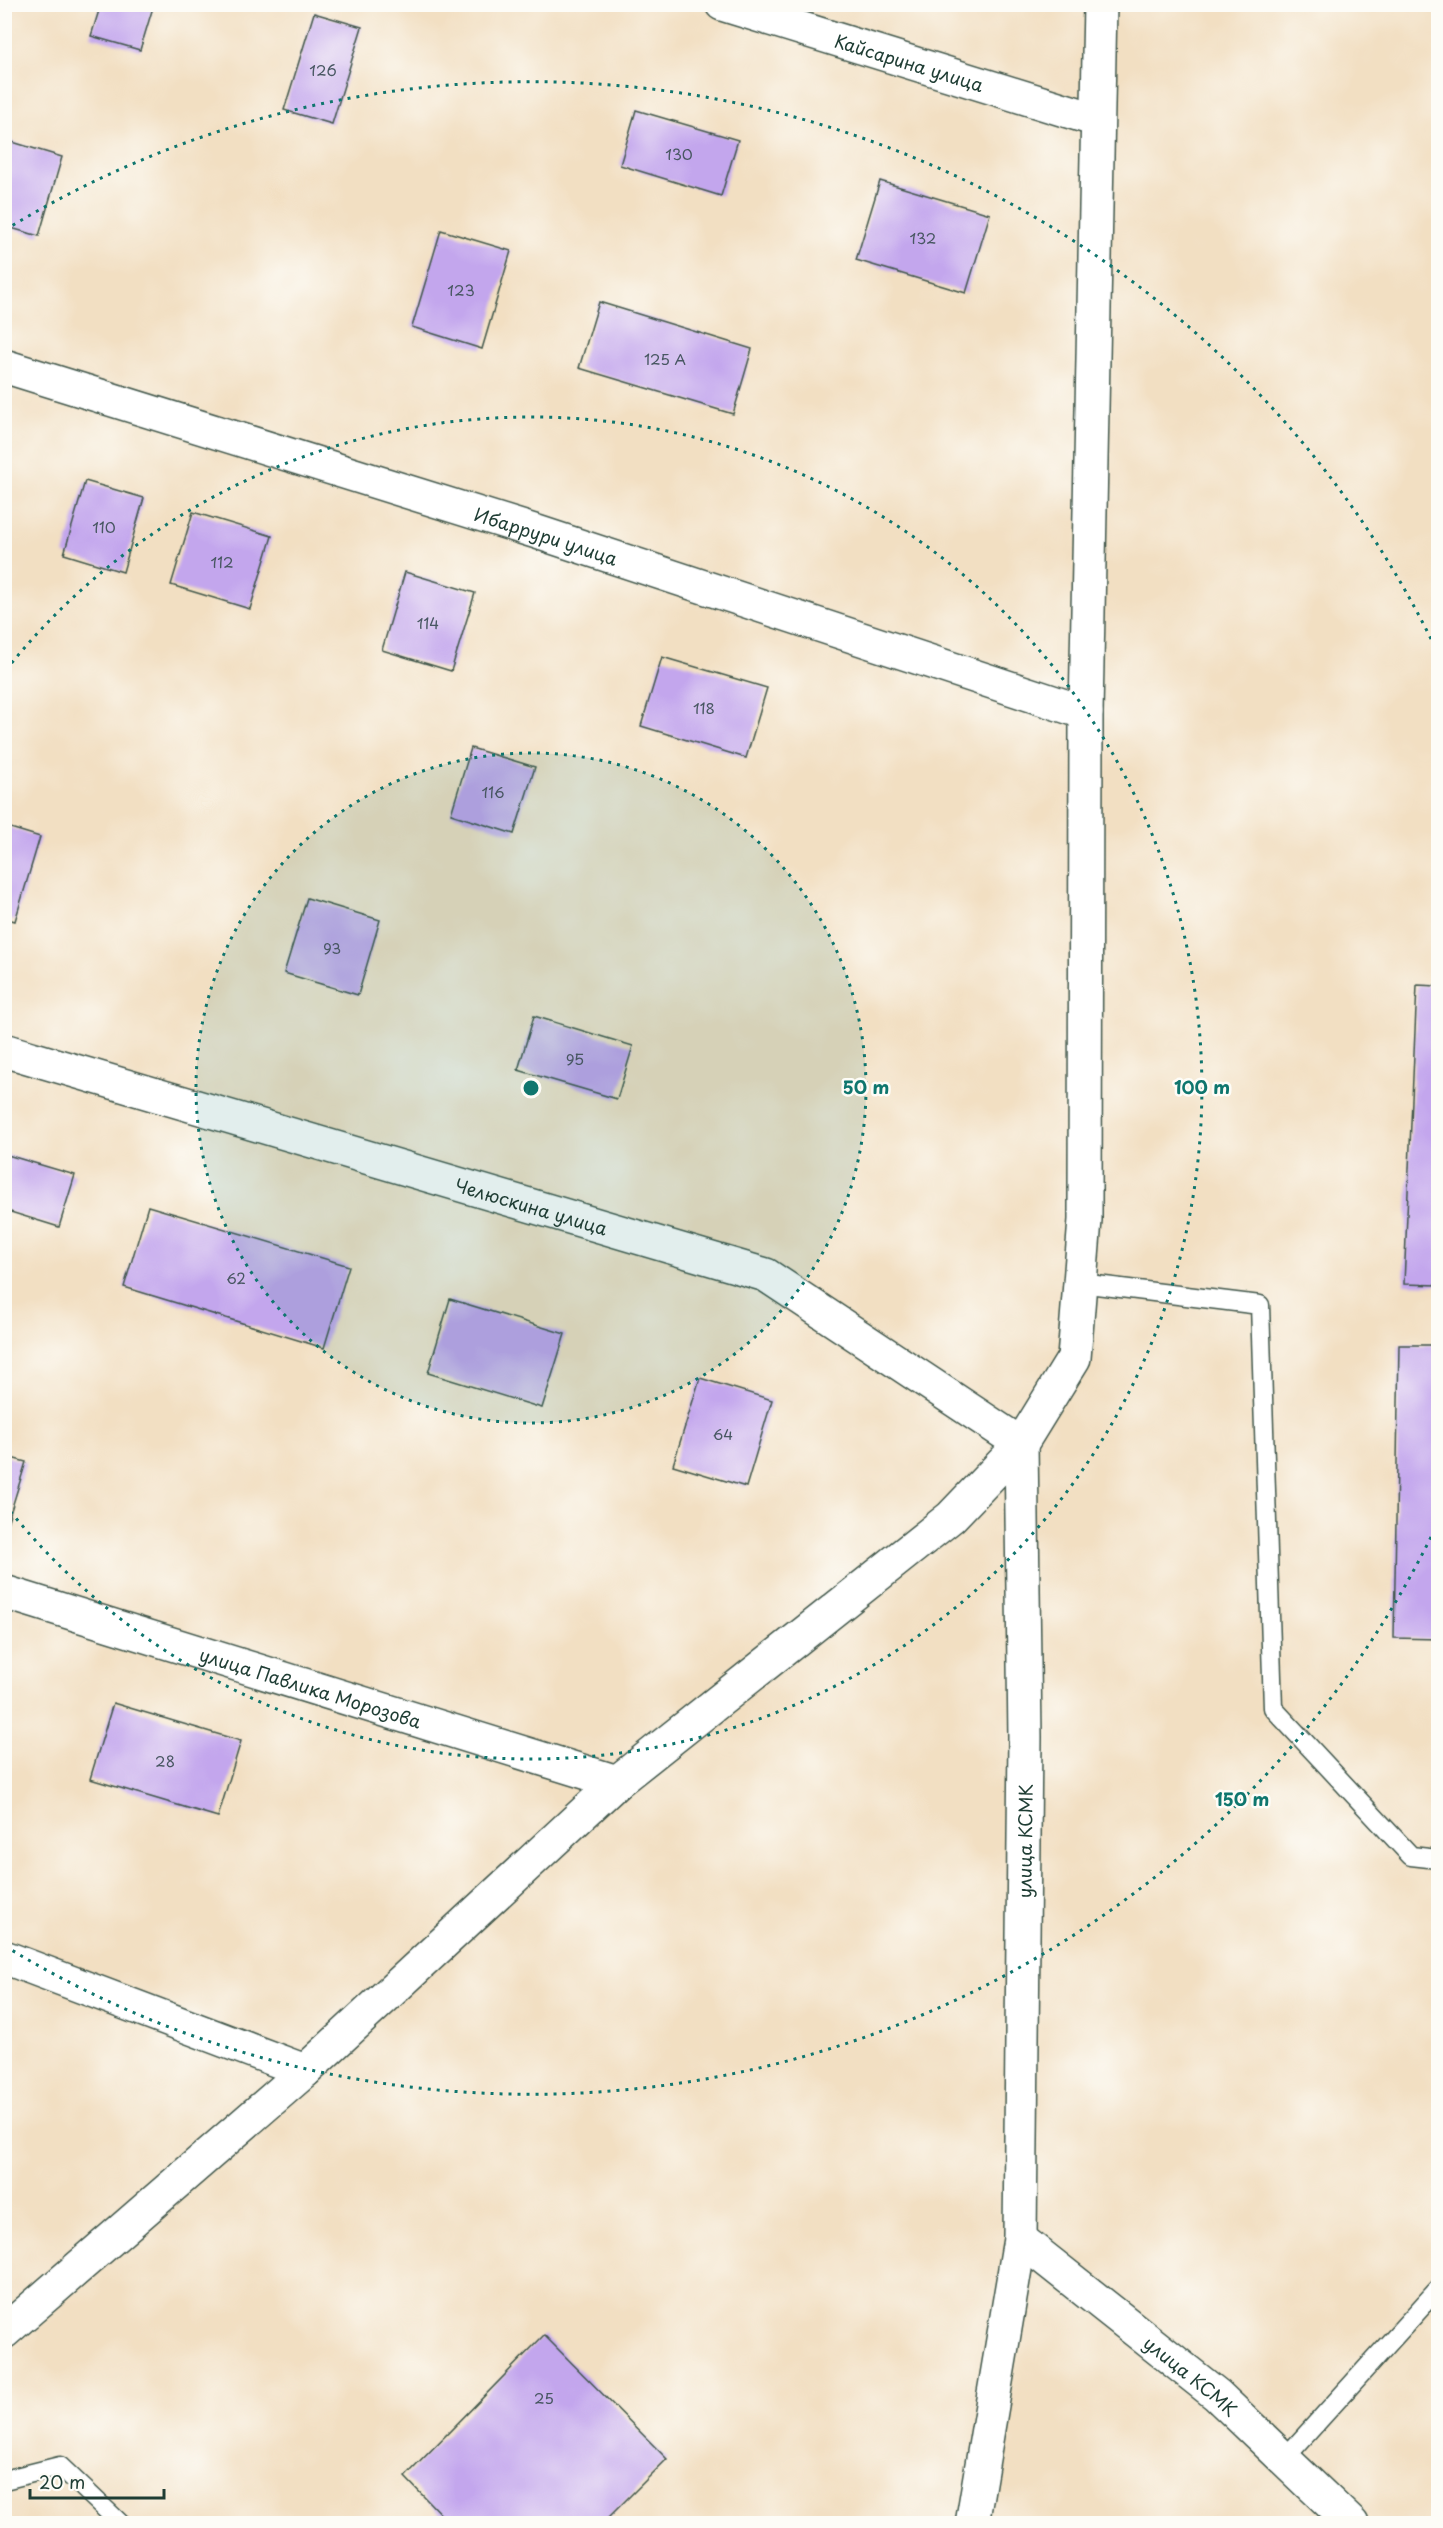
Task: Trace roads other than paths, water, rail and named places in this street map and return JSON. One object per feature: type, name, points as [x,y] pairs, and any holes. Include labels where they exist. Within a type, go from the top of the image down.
[{"type":"street","name":"Кайсарина улица","points":[[722,4],[1097,120]]},
{"type":"street","points":[[4,2332],[305,2071],[616,1782],[951,1517],[1021,1444],[1074,1358],[1085,1221],[1086,713],[1100,4]]},
{"type":"street","name":"Ибаррури улица","points":[[4,366],[537,532],[1086,713]]},
{"type":"street","name":"Челюскина улица","points":[[4,1050],[766,1275],[1021,1444]]},
{"type":"street","name":"улица КСМК","points":[[972,2523],[1020,2239],[1025,1737],[1021,1444]]},
{"type":"street","name":"улица Павлика Морозова","points":[[4,1592],[616,1782]]},
{"type":"street","points":[[4,1957],[305,2071]]},
{"type":"street","name":"улица КСМК","points":[[1020,2239],[1217,2395],[1352,2523]]},
{"type":"lane","points":[[1080,1283],[1260,1305],[1273,1708],[1411,1856],[1438,1859]]},
{"type":"lane","points":[[1284,2459],[1438,2289]]},
{"type":"lane","points":[[4,2480],[60,2466],[120,2523]]}]
